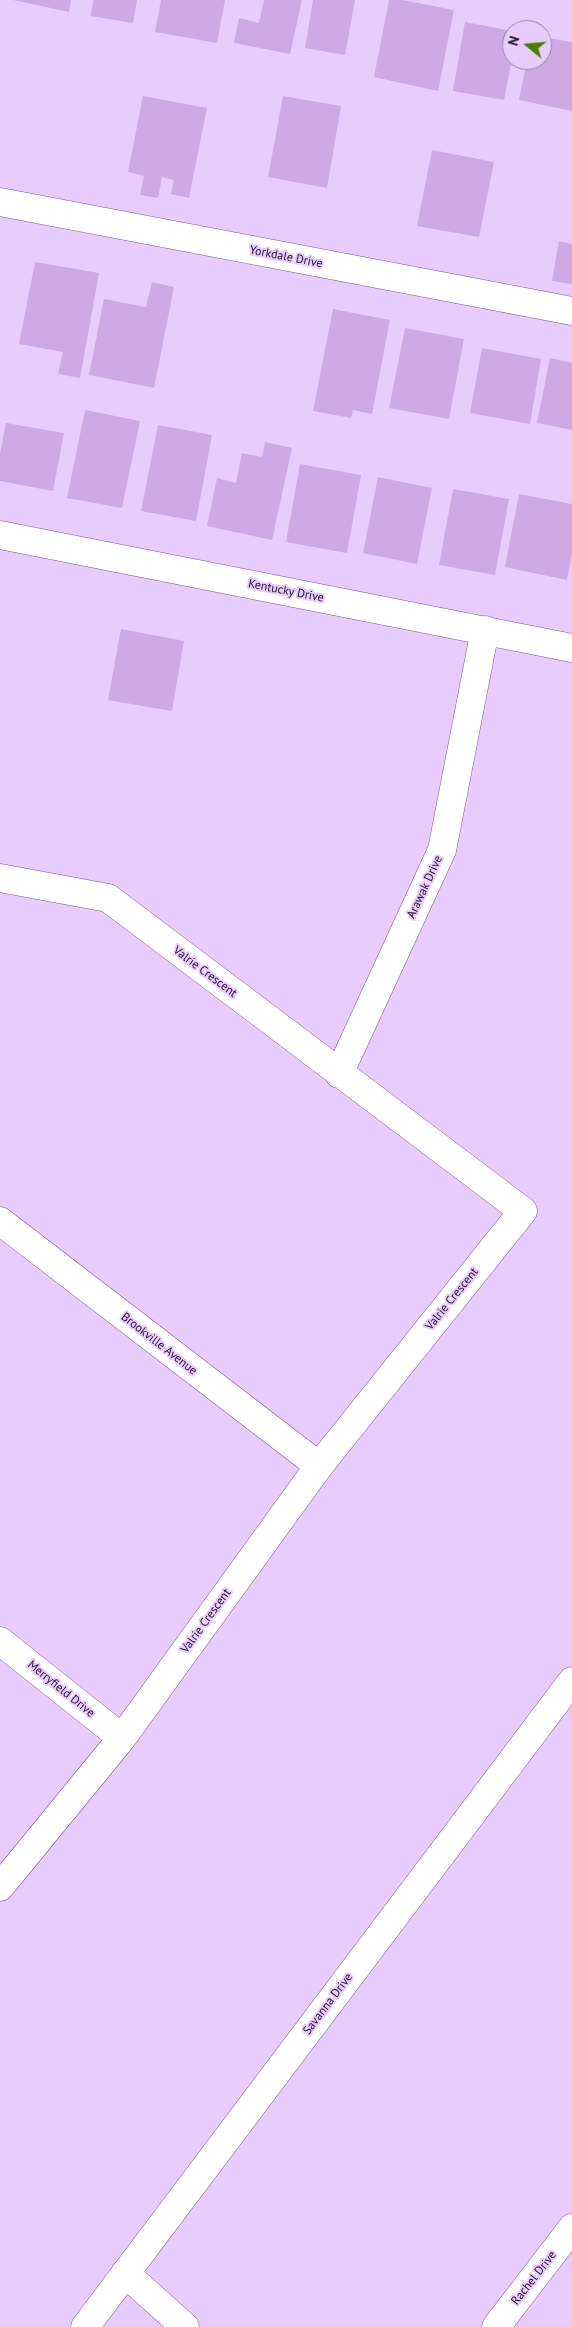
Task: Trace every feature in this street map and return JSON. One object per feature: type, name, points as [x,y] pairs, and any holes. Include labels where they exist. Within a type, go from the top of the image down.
[{"type":"street","name":"Yorkdale Drive","points":[[0,202],[572,311]]},
{"type":"street","name":"Kentucky Drive","points":[[0,535],[572,648]]},
{"type":"street","name":"Arawak Drive","points":[[339,1074],[442,850],[485,630]]},
{"type":"street","name":"Valrie Crescent","points":[[0,878],[108,898],[523,1211],[319,1466],[122,1738],[0,1887]]},
{"type":"street","name":"Brookville Avenue","points":[[0,1221],[319,1466]]},
{"type":"street","name":"Merryfield Drive","points":[[0,1641],[122,1738]]},
{"type":"street","name":"Savanna Drive","points":[[85,2327],[572,1681]]},
{"type":"street","name":"Rachel Drive","points":[[496,2327],[572,2228]]},
{"type":"street","points":[[125,2273],[185,2327]]},
{"type":"building","points":[[13,0],[71,0],[69,12]]},
{"type":"building","points":[[93,0],[137,0],[133,23],[91,16]]},
{"type":"building","points":[[161,0],[225,0],[217,43],[155,32]]},
{"type":"building","points":[[264,0],[302,0],[290,54],[234,43],[239,18],[259,23]]},
{"type":"building","points":[[313,0],[355,0],[345,55],[305,48]]},
{"type":"building","points":[[389,0],[402,0],[454,10],[438,91],[374,77]]},
{"type":"building","points":[[465,22],[502,29],[502,70],[510,70],[504,100],[453,91]]},
{"type":"building","points":[[552,39],[572,42],[572,111],[519,100],[525,70],[552,70]]},
{"type":"building","points":[[143,96],[207,108],[189,198],[171,194],[174,180],[162,177],[158,198],[140,195],[144,176],[128,172]]},
{"type":"building","points":[[283,96],[341,106],[327,188],[268,177]]},
{"type":"building","points":[[432,150],[494,162],[479,237],[417,226]]},
{"type":"building","points":[[559,241],[572,244],[572,284],[552,281]]},
{"type":"building","points":[[35,262],[99,273],[80,378],[58,374],[63,352],[19,344]]},
{"type":"building","points":[[152,282],[174,287],[154,388],[89,375],[104,299],[146,307]]},
{"type":"building","points":[[333,309],[390,320],[372,414],[353,410],[351,418],[313,411]]},
{"type":"building","points":[[405,328],[464,339],[449,419],[389,408]]},
{"type":"building","points":[[482,348],[541,359],[530,424],[470,413]]},
{"type":"building","points":[[550,358],[572,363],[572,430],[537,423]]},
{"type":"building","points":[[85,410],[140,421],[122,508],[67,498]]},
{"type":"building","points":[[6,423],[64,433],[53,491],[0,481],[0,453]]},
{"type":"building","points":[[158,425],[212,435],[196,521],[141,511]]},
{"type":"building","points":[[265,442],[292,448],[272,540],[207,526],[217,478],[236,483],[242,453],[262,457]]},
{"type":"building","points":[[300,464],[361,475],[347,553],[286,542]]},
{"type":"building","points":[[378,477],[432,488],[417,564],[363,553]]},
{"type":"building","points":[[453,489],[509,499],[495,575],[439,565]]},
{"type":"building","points":[[519,494],[572,504],[572,553],[567,580],[505,567]]},
{"type":"building","points":[[121,629],[184,641],[172,711],[108,700]]}]
